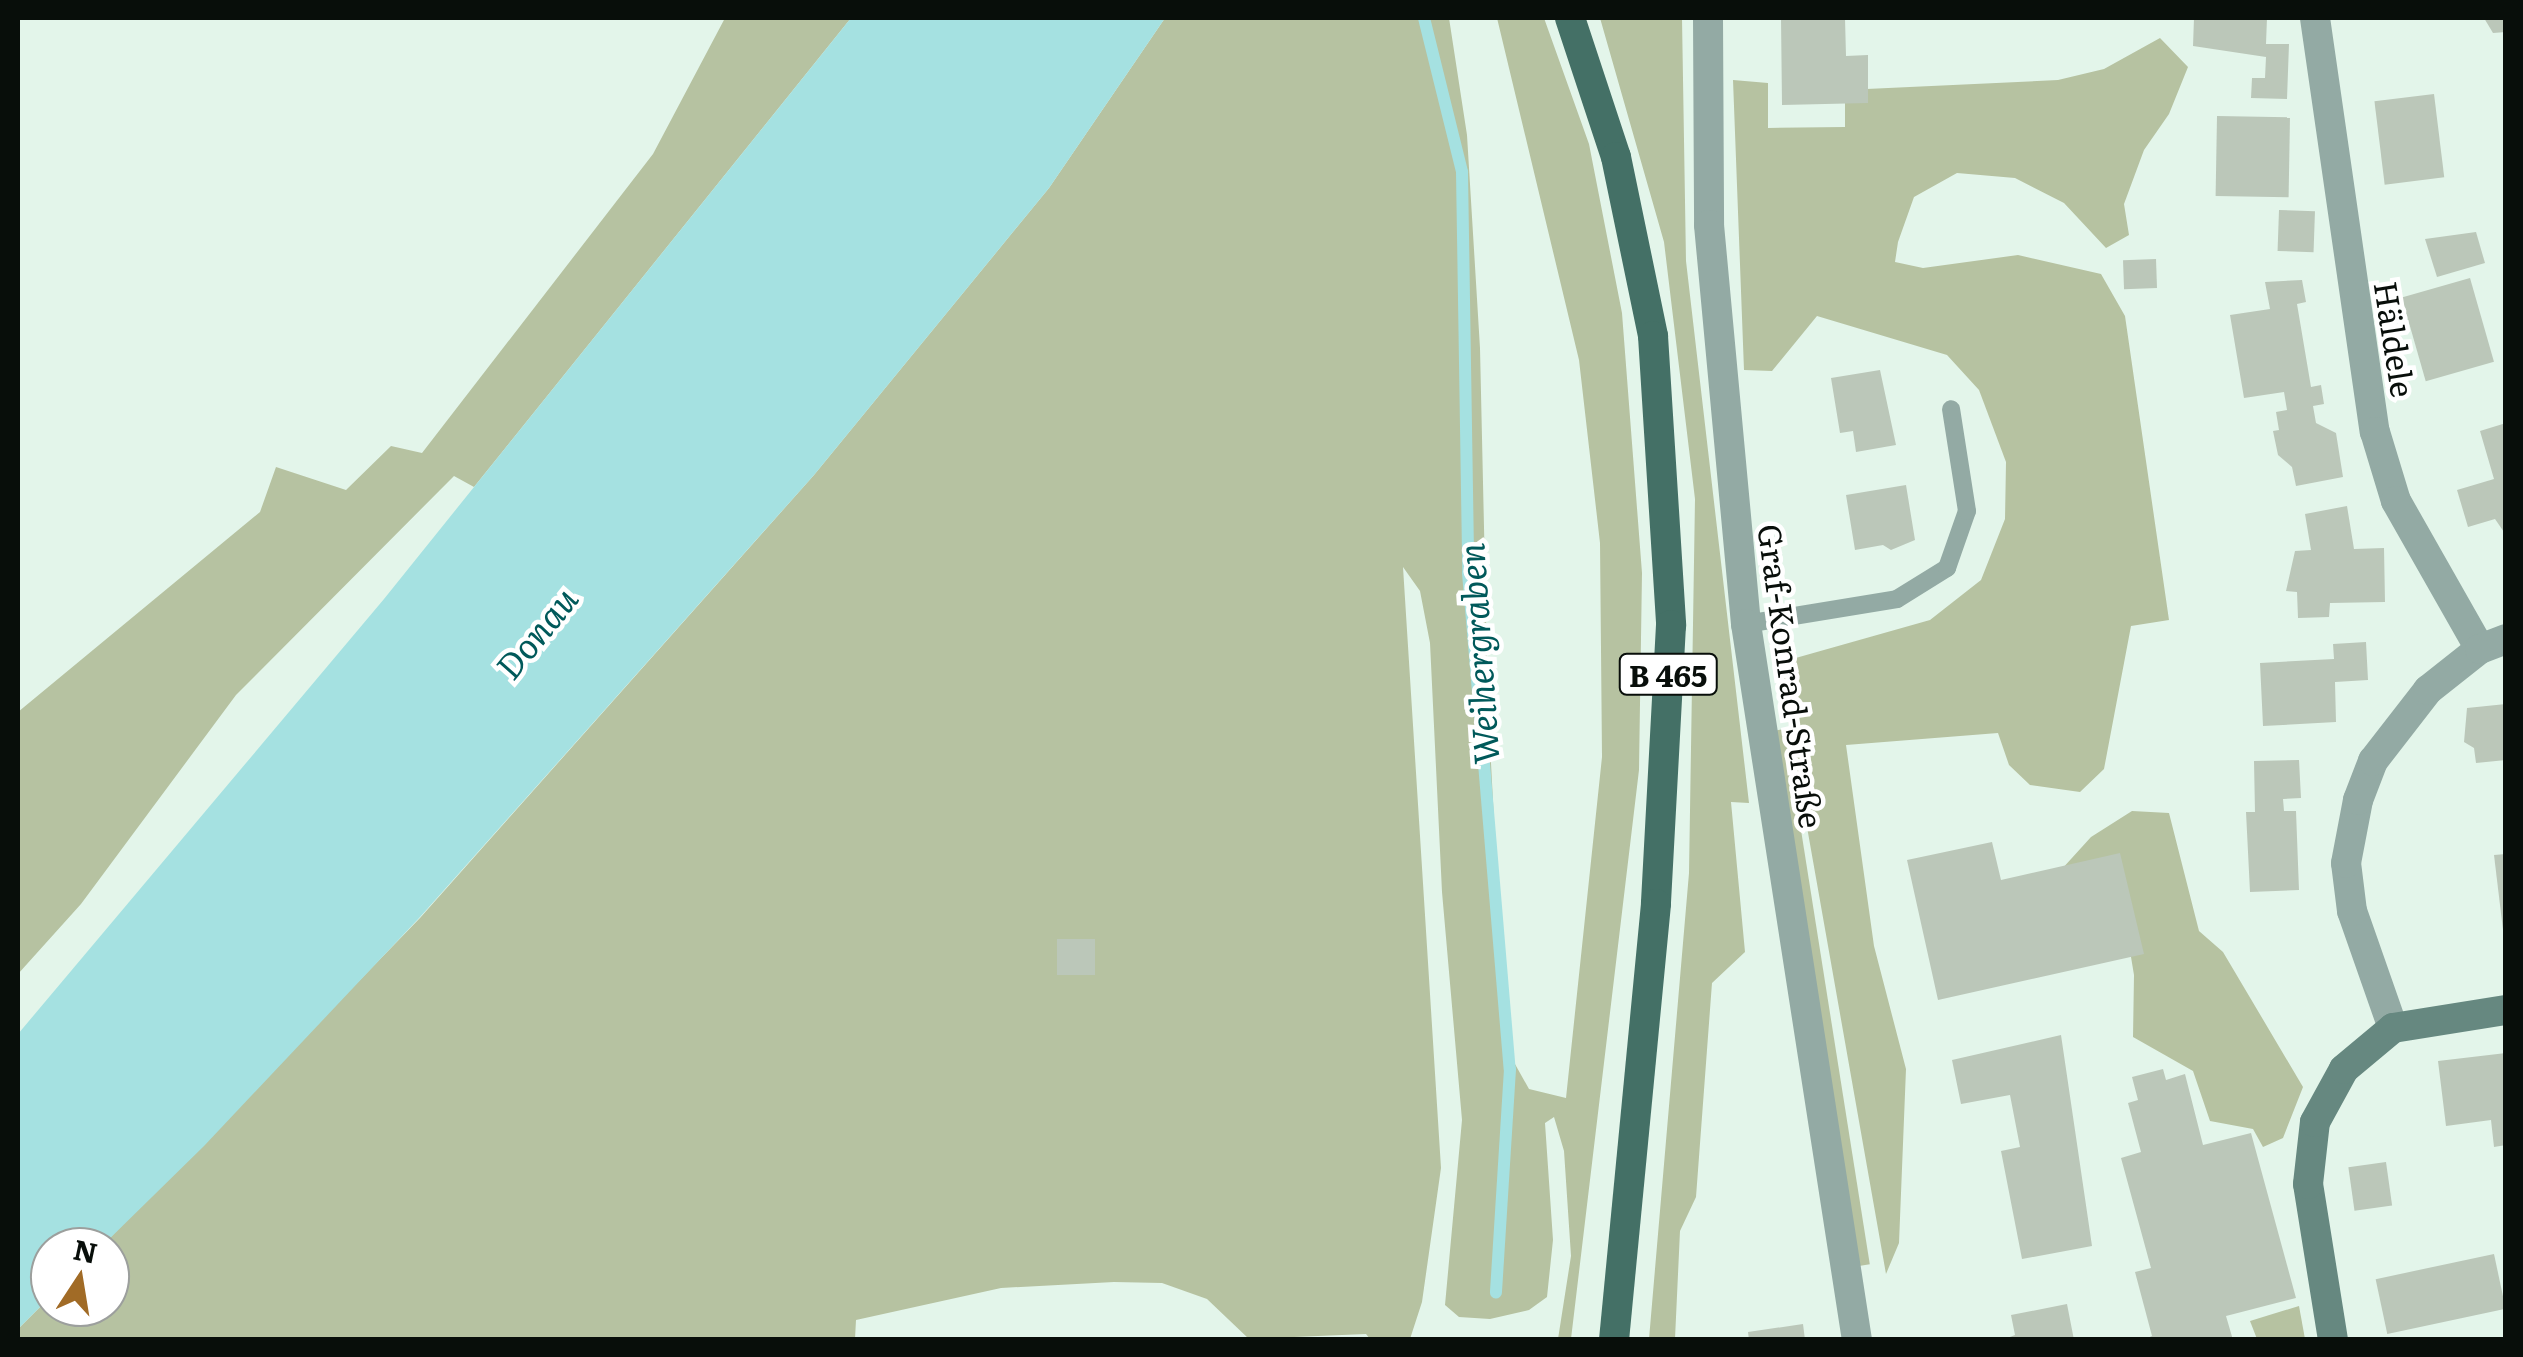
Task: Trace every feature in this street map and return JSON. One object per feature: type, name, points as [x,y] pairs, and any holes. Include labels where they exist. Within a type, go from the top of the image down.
[{"type":"main road","name":"B 465","points":[[1570,18],[1616,157],[1653,336],[1671,625],[1656,904],[1614,1340]]},
{"type":"street","name":"Graf-Konrad-Straße","points":[[1708,18],[1708,225],[1746,624],[1857,1340]]},
{"type":"street","name":"Häldele","points":[[2315,18],[2375,432],[2396,501],[2493,644]]},
{"type":"street","points":[[2392,1028],[2352,911],[2346,863],[2358,800],[2373,760],[2428,690],[2493,644]]},
{"type":"street","points":[[2333,1340],[2308,1184],[2315,1122],[2344,1070],[2392,1028],[2506,1010]]},
{"type":"lane","points":[[1746,624],[1898,599],[1947,568],[1967,511],[1950,410]]},
{"type":"green space","points":[[725,18],[851,18],[474,487],[454,476],[236,695],[81,904],[18,974],[18,712],[260,512],[276,467],[346,490],[391,446],[422,453],[653,154]]},
{"type":"green space","points":[[1165,18],[1449,18],[1467,135],[1480,348],[1488,706],[1506,1048],[1529,1089],[1566,1098],[1602,757],[1600,543],[1579,360],[1497,18],[1544,18],[1589,144],[1622,313],[1642,573],[1639,770],[1571,1339],[1558,1339],[1571,1256],[1564,1151],[1554,1117],[1545,1123],[1553,1240],[1547,1297],[1529,1310],[1490,1319],[1459,1317],[1445,1305],[1462,1120],[1442,892],[1430,643],[1420,591],[1403,567],[1441,1168],[1422,1302],[1410,1339],[1370,1339],[1366,1334],[1249,1339],[1207,1299],[1162,1283],[1114,1282],[1001,1288],[856,1320],[855,1339],[18,1340],[18,1329],[30,1317],[30,1327],[130,1327],[130,1227],[120,1227],[420,918],[814,475],[1049,188]]},
{"type":"green space","points":[[1600,18],[1682,18],[1686,261],[1749,803],[1731,802],[1745,952],[1712,983],[1696,1197],[1680,1231],[1675,1339],[1649,1339],[1689,873],[1695,499],[1664,242]]},
{"type":"green space","points":[[2160,38],[2188,67],[2169,114],[2144,150],[2124,204],[2129,235],[2106,248],[2064,203],[2015,178],[1957,173],[1914,197],[1898,242],[1895,262],[1923,268],[2018,255],[2101,274],[2125,316],[2169,620],[2131,626],[2104,769],[2080,792],[2030,785],[2009,765],[1998,733],[1846,745],[1874,946],[1906,1069],[1899,1243],[1886,1274],[1778,663],[1930,620],[1981,580],[2005,519],[2006,462],[1979,390],[1947,355],[1817,316],[1772,371],[1744,370],[1733,80],[1768,83],[1768,128],[1845,127],[1845,90],[2058,80],[2104,69]]},
{"type":"green space","points":[[1785,729],[1870,1264],[1859,1266],[1774,731]]},
{"type":"green space","points":[[2132,811],[2169,813],[2199,931],[2223,952],[2303,1087],[2283,1138],[2263,1147],[2253,1129],[2210,1121],[2193,1071],[2133,1037],[2134,975],[2115,861],[2061,870],[2091,837]]},
{"type":"green space","points":[[2299,1306],[2305,1339],[2257,1339],[2250,1321]]},
{"type":"water","name":"Donau","points":[[851,18],[1165,18],[1049,188],[814,475],[420,917],[204,1146],[121,1227],[30,1227],[30,1317],[18,1329],[18,1034],[384,599]]},
{"type":"building","points":[[1781,18],[1845,18],[1846,56],[1868,55],[1868,103],[1782,105]]},
{"type":"building","points":[[2194,18],[2267,18],[2266,44],[2289,44],[2287,99],[2251,98],[2252,78],[2265,78],[2266,57],[2193,46]]},
{"type":"building","points":[[2484,18],[2506,18],[2506,32],[2493,33]]},
{"type":"building","points":[[2434,94],[2444,177],[2385,185],[2374,101]]},
{"type":"building","points":[[2217,116],[2290,117],[2289,197],[2216,196]]},
{"type":"building","points":[[2279,210],[2315,211],[2314,252],[2278,251]]},
{"type":"building","points":[[2476,232],[2485,263],[2437,277],[2425,239]]},
{"type":"building","points":[[2156,259],[2157,288],[2124,289],[2123,260]]},
{"type":"building","points":[[2470,278],[2494,362],[2426,381],[2402,298]]},
{"type":"building","points":[[2302,280],[2306,302],[2297,304],[2311,387],[2321,385],[2324,404],[2313,406],[2316,423],[2336,433],[2343,477],[2296,486],[2292,467],[2278,455],[2273,431],[2279,430],[2276,412],[2287,410],[2284,392],[2244,398],[2230,315],[2270,309],[2265,282]]},
{"type":"building","points":[[1880,370],[1896,445],[1856,452],[1853,431],[1840,433],[1831,378]]},
{"type":"building","points":[[2506,423],[2506,535],[2495,519],[2468,527],[2457,490],[2494,479],[2480,431]]},
{"type":"building","points":[[1906,485],[1915,540],[1891,550],[1883,545],[1855,550],[1846,495]]},
{"type":"building","points":[[2347,506],[2354,549],[2384,548],[2385,602],[2330,603],[2329,617],[2298,618],[2297,592],[2286,591],[2295,551],[2311,550],[2305,514]]},
{"type":"building","points":[[2366,642],[2368,680],[2335,682],[2336,722],[2263,726],[2260,663],[2334,659],[2333,644]]},
{"type":"building","points":[[2506,704],[2506,760],[2476,763],[2474,748],[2464,742],[2467,708]]},
{"type":"building","points":[[2299,760],[2301,798],[2283,799],[2284,811],[2296,811],[2299,890],[2250,892],[2246,812],[2255,812],[2254,761]]},
{"type":"building","points":[[1992,842],[2001,880],[2120,853],[2144,954],[1938,1000],[1907,860]]},
{"type":"building","points":[[2506,854],[2506,930],[2503,930],[2494,855]]},
{"type":"building","points":[[1057,939],[1095,939],[1095,975],[1057,975]]},
{"type":"building","points":[[2061,1035],[2092,1246],[2022,1259],[2001,1151],[2020,1147],[2010,1095],[1961,1104],[1952,1060]]},
{"type":"building","points":[[2506,1053],[2506,1145],[2494,1147],[2491,1120],[2446,1126],[2438,1061]]},
{"type":"building","points":[[2163,1069],[2166,1080],[2185,1074],[2203,1145],[2251,1133],[2296,1298],[2226,1316],[2233,1340],[2143,1340],[2152,1336],[2135,1272],[2151,1268],[2121,1158],[2141,1152],[2128,1103],[2138,1100],[2132,1077]]},
{"type":"building","points":[[2386,1162],[2392,1206],[2354,1211],[2348,1167]]},
{"type":"building","points":[[2494,1254],[2506,1309],[2387,1334],[2376,1279]]},
{"type":"building","points":[[2067,1304],[2074,1340],[2002,1340],[2015,1335],[2011,1315]]},
{"type":"building","points":[[1803,1324],[1805,1340],[1749,1340],[1748,1332]]},
{"type":"waterway","name":"Weihergraben","points":[[1424,18],[1462,172],[1468,573],[1510,1069],[1496,1293]]}]
